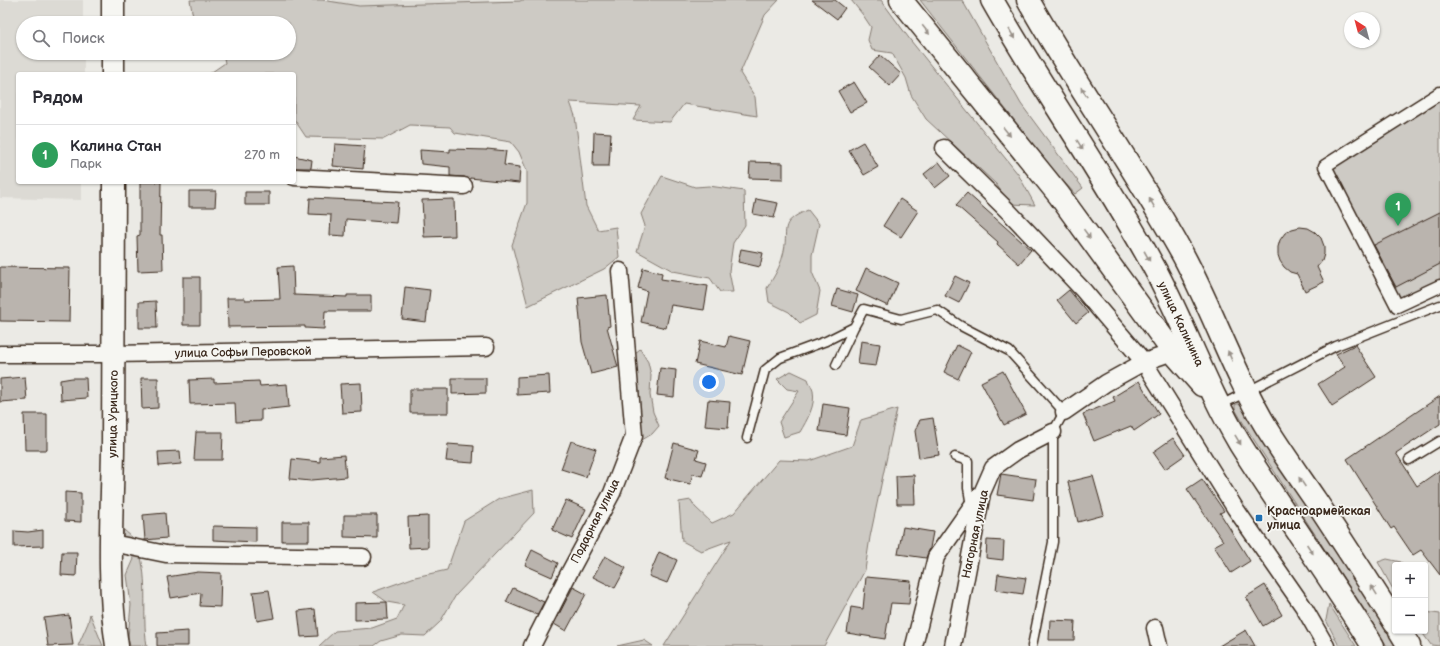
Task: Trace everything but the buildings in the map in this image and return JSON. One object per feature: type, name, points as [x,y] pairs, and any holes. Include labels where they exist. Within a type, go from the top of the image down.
[{"type":"main road","points":[[113,0],[113,16]]},
{"type":"main road","points":[[901,0],[1059,195],[1173,352],[1218,403]]},
{"type":"main road","name":"улица Калинина","points":[[992,0],[1152,264],[1180,320],[1218,403],[1251,461],[1373,646]]},
{"type":"main road","points":[[1028,0],[1061,57],[1143,187],[1183,256],[1217,325],[1237,372],[1277,444],[1355,560],[1392,618]]},
{"type":"main road","points":[[113,60],[113,72]]},
{"type":"main road","name":"улица Урицкого","points":[[114,184],[112,591],[117,646]]},
{"type":"main road","points":[[1402,634],[1409,646]]},
{"type":"street","points":[[1440,93],[1325,166],[1397,306],[1440,286]]},
{"type":"street","points":[[944,148],[1010,213],[1083,290],[1144,362],[1235,508],[1304,606],[1326,646]]},
{"type":"street","points":[[296,177],[464,186]]},
{"type":"street","name":"Подарная улица","points":[[532,646],[612,493],[634,436],[620,271]]},
{"type":"street","name":"улица Софьи Перовской","points":[[0,354],[114,354],[486,347]]},
{"type":"street","points":[[1064,412],[1106,383],[1144,362],[1173,352]]},
{"type":"street","name":"Нагорная улица","points":[[953,646],[982,493],[993,468],[1018,450],[1053,432]]},
{"type":"street","points":[[914,646],[936,558],[982,493]]},
{"type":"street","points":[[112,543],[166,554],[363,556]]},
{"type":"street","points":[[1155,628],[1159,646]]},
{"type":"lane","points":[[1218,403],[1247,391],[1336,346],[1440,305]]},
{"type":"lane","points":[[836,365],[864,309],[901,319],[936,310],[961,326],[1009,351],[1064,412],[1053,432],[1053,542],[1032,646]]},
{"type":"lane","points":[[747,438],[765,370],[780,358],[826,341],[854,327]]},
{"type":"lane","points":[[1409,460],[1440,441]]},
{"type":"lane","points":[[955,457],[968,461],[968,488],[971,507]]},
{"type":"shaded area","points":[[0,0],[83,0],[83,16],[16,16],[16,60],[84,60],[84,72],[16,72],[16,184],[81,184],[81,200],[0,198]]},
{"type":"shaded area","points":[[190,0],[322,0],[359,6],[522,0],[779,0],[765,15],[740,73],[755,97],[757,116],[684,104],[670,122],[633,120],[641,106],[570,102],[575,116],[586,206],[598,230],[616,227],[619,257],[604,269],[528,306],[512,245],[527,203],[527,171],[519,152],[511,142],[455,133],[450,127],[410,125],[384,139],[306,137],[296,122],[296,72],[212,72],[225,63],[224,60],[296,60],[296,16],[193,16]]},
{"type":"shaded area","points":[[333,0],[548,0],[524,3],[370,7],[333,3]]},
{"type":"shaded area","points":[[851,0],[881,0],[911,41],[1018,174],[1035,205],[1010,204],[996,184],[926,119],[911,95],[906,78],[892,53],[872,50],[868,40],[871,27]]},
{"type":"shaded area","points":[[920,0],[962,0],[1021,104],[1083,188],[1075,194],[1055,172]]},
{"type":"shaded area","points":[[1440,93],[1440,286],[1398,305],[1325,167]]},
{"type":"shaded area","points":[[662,176],[695,187],[709,186],[744,191],[745,225],[733,243],[729,271],[733,292],[720,292],[710,278],[673,271],[637,251],[645,226],[641,214]]},
{"type":"shaded area","points":[[808,210],[819,224],[812,255],[812,272],[820,291],[816,315],[800,323],[789,312],[769,302],[767,288],[782,259],[788,223],[798,215]]},
{"type":"shaded area","points":[[640,349],[648,362],[651,375],[650,395],[653,412],[659,426],[652,434],[642,440],[636,424],[638,388],[633,355]]},
{"type":"shaded area","points":[[791,371],[808,379],[814,396],[812,407],[800,432],[784,437],[779,422],[799,391],[787,389],[777,379]]},
{"type":"shaded area","points":[[1239,404],[1244,410],[1397,646],[1387,646],[1245,426],[1235,409],[1235,405]]},
{"type":"shaded area","points":[[897,409],[870,537],[865,570],[824,646],[664,646],[731,540],[701,551],[682,541],[679,502],[691,500],[695,507],[712,523],[734,513],[779,460],[809,461],[852,446],[861,420]]},
{"type":"shaded area","points":[[533,490],[534,513],[456,595],[440,622],[425,636],[402,635],[381,641],[374,646],[319,646],[335,631],[372,628],[397,619],[404,605],[387,602],[373,592],[415,577],[447,570],[464,521],[499,499]]},
{"type":"shaded area","points":[[124,530],[135,541],[143,566],[145,633],[147,646],[130,646],[128,637],[131,605],[127,575],[134,559],[122,539]]},
{"type":"shaded area","points":[[1387,559],[1401,562],[1392,562],[1392,588],[1378,562]]},
{"type":"shaded area","points":[[1329,604],[1356,646],[1339,646],[1326,620]]},
{"type":"shaded area","points":[[1428,612],[1440,614],[1440,646],[1431,645],[1423,634],[1428,634]]},
{"type":"shaded area","points":[[90,614],[103,646],[78,646],[88,623]]},
{"type":"shaded area","points":[[644,640],[653,646],[617,646]]},
{"type":"place","name":"Калина Стан","points":[[1398,226]]},
{"type":"place","name":"Красноармейская улица","points":[[1259,518]]}]
